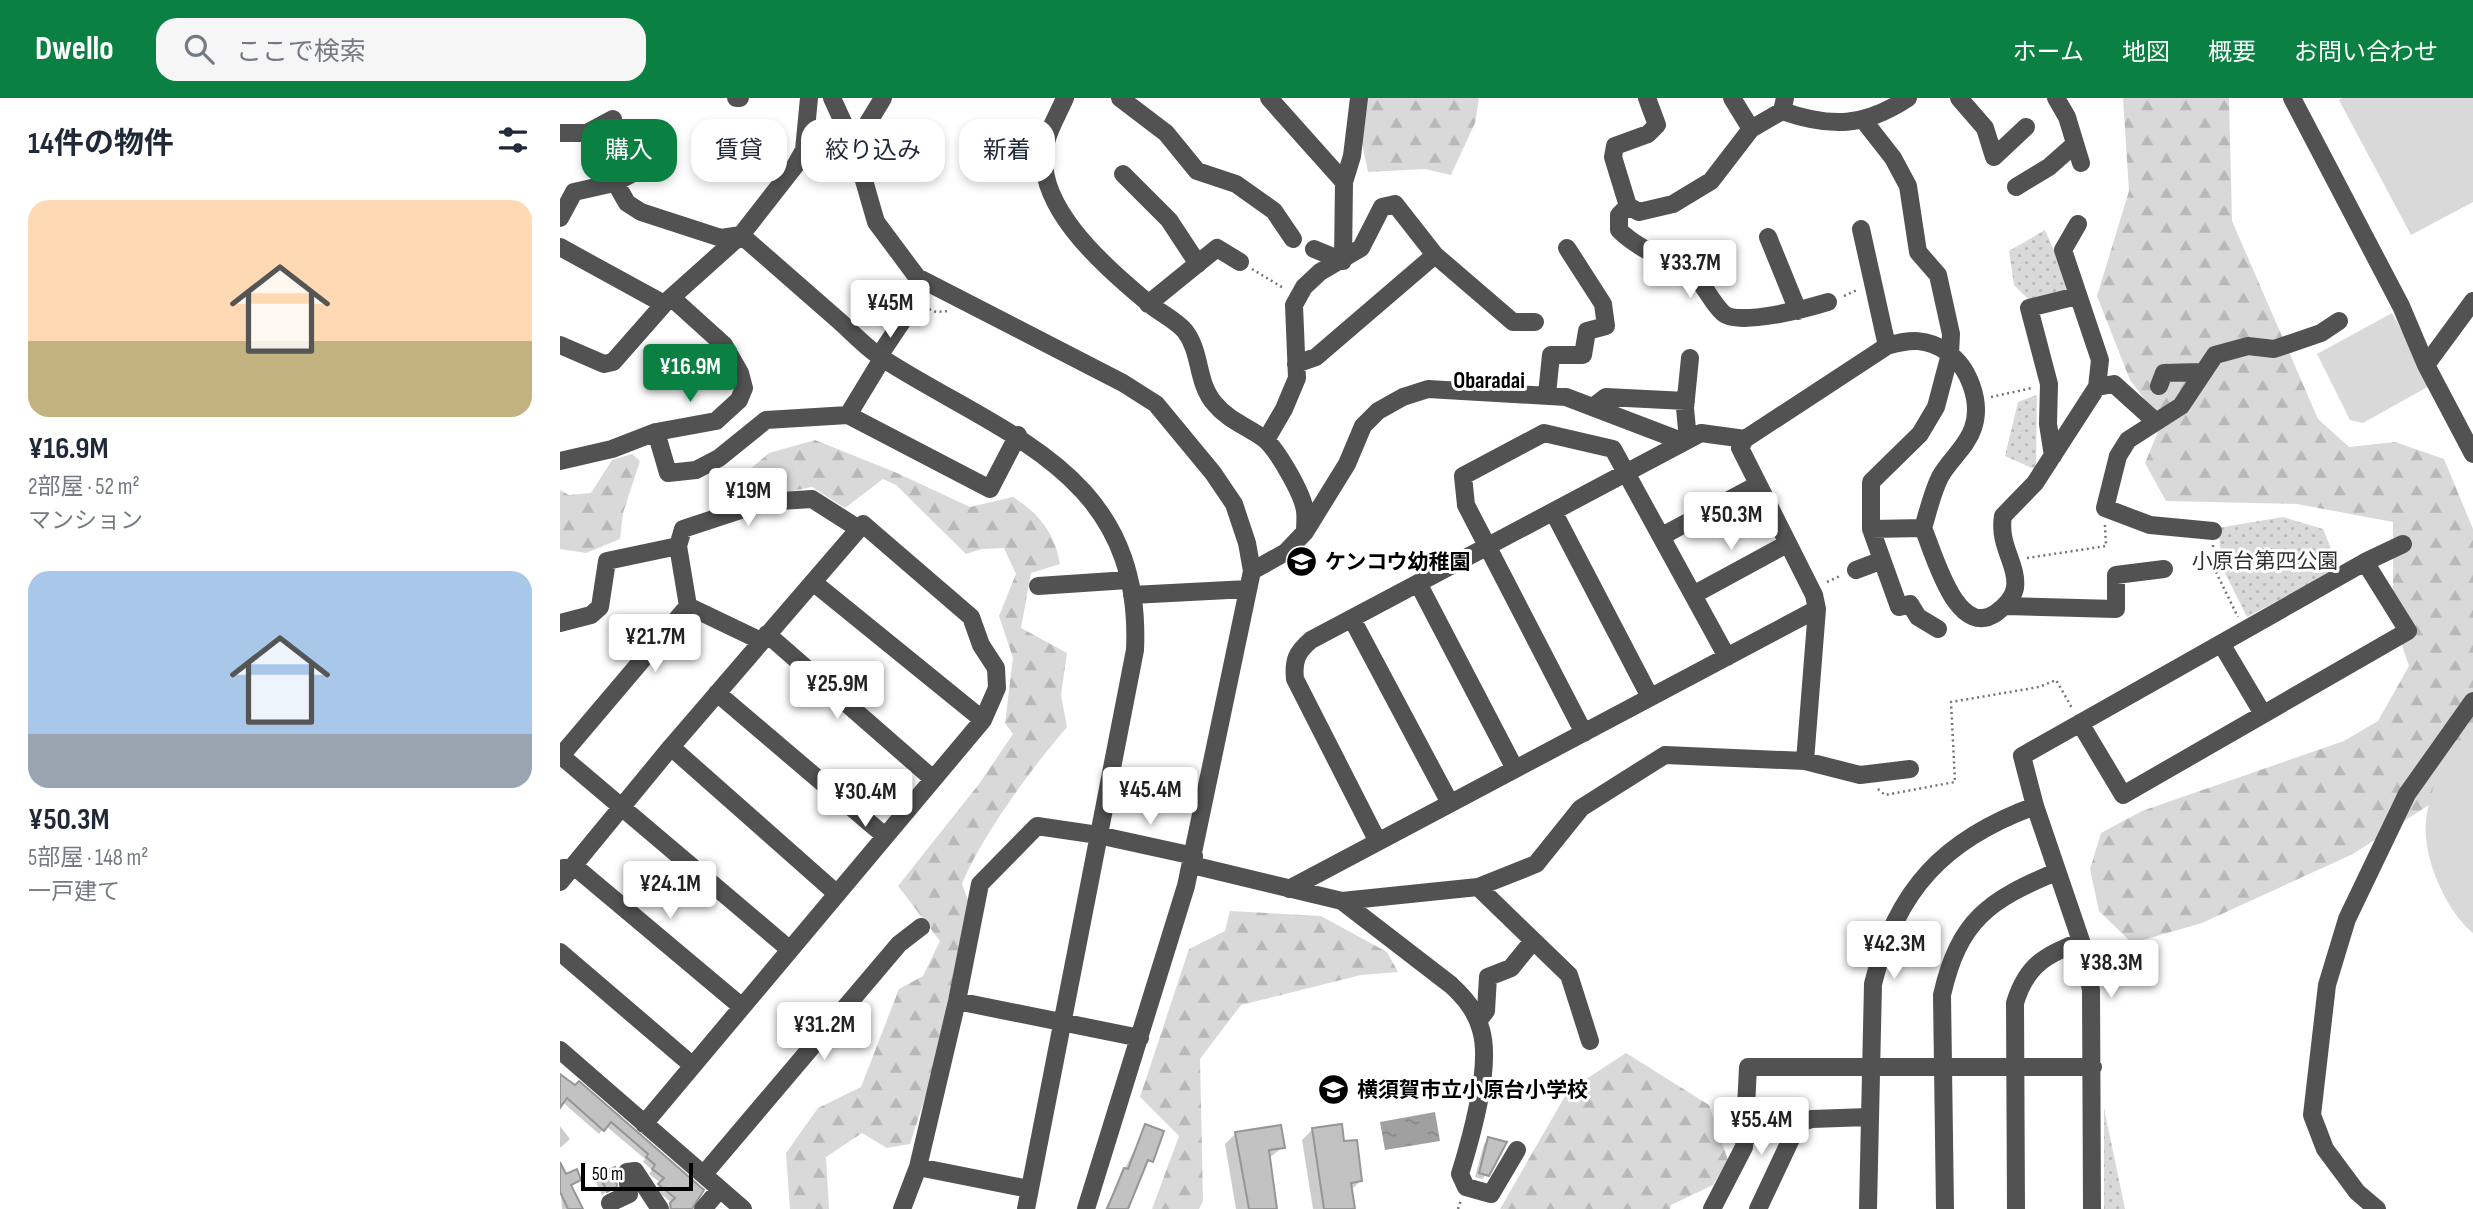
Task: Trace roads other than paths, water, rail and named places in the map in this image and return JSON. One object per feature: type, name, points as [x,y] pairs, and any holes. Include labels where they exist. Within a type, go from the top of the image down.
[{"type":"street","points":[[560,345],[604,364],[613,362],[668,301],[741,235],[795,166],[804,150],[808,98]]},
{"type":"street","points":[[832,98],[842,119]]},
{"type":"street","points":[[870,119],[883,98]]},
{"type":"street","points":[[1065,98],[1046,142],[1044,164],[1057,206],[1081,242],[1148,304],[1184,329],[1194,345],[1200,379],[1213,403],[1230,419],[1266,439],[1297,488],[1305,510],[1306,532]]},
{"type":"street","points":[[1120,98],[1166,133],[1197,171],[1236,184],[1274,211],[1293,239]]},
{"type":"street","points":[[1269,98],[1345,182]]},
{"type":"street","points":[[1343,261],[1345,182],[1352,156],[1359,98]]},
{"type":"street","points":[[1647,98],[1657,125],[1648,134],[1615,146],[1613,157],[1629,206],[1639,212],[1656,211],[1673,204],[1711,181],[1751,129],[1784,104],[1816,123],[1864,121],[1908,98]]},
{"type":"street","points":[[1732,98],[1751,129]]},
{"type":"street","points":[[1959,98],[1985,128],[1994,157],[2026,127]]},
{"type":"street","points":[[2056,98],[2067,117],[2081,163]]},
{"type":"street","points":[[2292,98],[2401,306],[2427,365],[2473,454]]},
{"type":"street","points":[[1864,121],[1893,158],[1908,186],[1918,252],[1938,275],[1951,334],[1950,354],[1936,407],[1920,435],[1871,482],[1871,529],[1880,561],[1899,607],[1910,604],[1919,617],[1938,629]]},
{"type":"street","points":[[560,133],[581,134]]},
{"type":"street","points":[[2016,187],[2049,167],[2075,144]]},
{"type":"street","points":[[1123,174],[1169,220],[1198,264]]},
{"type":"street","points":[[864,182],[876,222],[917,277],[1123,383],[1156,404],[1213,473],[1234,504],[1247,542],[1250,580],[1193,861],[1086,1209]]},
{"type":"street","points":[[560,218],[574,192],[614,183],[627,203],[641,212],[720,238],[741,235],[881,357],[1018,435],[1053,461],[1100,513],[1130,587],[1136,621],[1135,650],[1026,1209]]},
{"type":"street","points":[[1266,439],[1297,378],[1294,305],[1320,272],[1343,261],[1361,248],[1382,207],[1395,204],[1435,255],[1513,322],[1535,322]]},
{"type":"street","points":[[1629,206],[1619,215],[1619,230],[1630,241],[1691,274],[1724,315],[1737,318],[1798,311],[1828,302]]},
{"type":"street","points":[[1805,761],[1817,609],[1810,589],[1740,448],[1745,439],[1887,346],[1906,340],[1933,342],[1950,354],[1969,377],[1975,401],[1974,427],[1940,476],[1923,528],[1956,606],[1973,618],[1990,617],[2006,606],[2015,589],[2013,570],[2002,544],[2003,516],[2035,482],[2097,387],[2100,360],[2063,250],[2078,224]]},
{"type":"street","points":[[1861,229],[1871,284],[1877,295],[1887,346]]},
{"type":"street","points":[[1769,237],[1798,311]]},
{"type":"street","points":[[560,247],[668,301],[724,345],[740,373],[744,388],[740,400],[716,421],[656,432],[611,449],[560,461]]},
{"type":"street","points":[[1148,304],[1217,248],[1240,262]]},
{"type":"street","points":[[1547,394],[1551,355],[1583,355],[1587,331],[1606,326],[1603,304],[1567,248]]},
{"type":"street","points":[[1314,249],[1343,261]]},
{"type":"street","points":[[1296,363],[1316,357],[1435,255]]},
{"type":"street","points":[[2053,456],[2048,424],[2049,384],[2029,308],[2077,296]]},
{"type":"street","points":[[2427,365],[2473,301]]},
{"type":"street","points":[[848,415],[909,311]]},
{"type":"street","points":[[2213,531],[2150,525],[2105,508],[2118,456],[2128,440],[2181,406],[2200,372],[2215,355],[2248,346],[2274,349],[2321,333],[2339,321]]},
{"type":"street","points":[[1686,441],[1690,358]]},
{"type":"street","points":[[2158,386],[2165,373],[2200,372]]},
{"type":"street","points":[[2097,387],[2113,384],[2156,422]]},
{"type":"street","points":[[1038,586],[1130,587],[1250,580],[1286,552],[1306,532],[1346,464],[1363,426],[1386,406],[1428,389],[1566,397],[1686,441]]},
{"type":"street","points":[[1592,407],[1606,397],[1686,401]]},
{"type":"street","points":[[656,432],[668,472],[696,470],[719,458],[766,420],[848,415],[990,489],[1018,435]]},
{"type":"street","points":[[1584,733],[1466,505],[1463,476],[1544,433],[1613,449],[1727,657]]},
{"type":"street","points":[[1378,842],[1295,679],[1293,664],[1297,652],[1311,640],[1701,433],[1745,439]]},
{"type":"street","points":[[1662,536],[1757,485]]},
{"type":"street","points":[[688,606],[678,547],[683,530],[765,502],[812,499],[859,529]]},
{"type":"street","points":[[1554,513],[1650,697]]},
{"type":"street","points":[[560,882],[567,867],[863,524],[971,617],[981,645],[996,668],[997,688],[983,720],[644,1124]]},
{"type":"street","points":[[1871,529],[1923,528]]},
{"type":"street","points":[[1693,595],[1787,544]]},
{"type":"street","points":[[2092,1209],[2091,990],[2081,940],[2056,872],[2022,756],[2077,717],[2222,645],[2365,562],[2403,544]]},
{"type":"street","points":[[560,623],[591,615],[600,607],[607,561],[678,547]]},
{"type":"street","points":[[1856,570],[1880,561]]},
{"type":"street","points":[[2077,717],[2123,795],[2408,631],[2365,562]]},
{"type":"street","points":[[2006,606],[2116,609],[2116,575],[2164,569]]},
{"type":"street","points":[[813,582],[983,720]]},
{"type":"street","points":[[1419,585],[1515,769]]},
{"type":"street","points":[[688,606],[764,638],[933,779]]},
{"type":"street","points":[[688,606],[560,756],[789,948]]},
{"type":"street","points":[[1289,889],[1817,609]]},
{"type":"street","points":[[1352,618],[1450,803]]},
{"type":"street","points":[[2222,645],[2263,714]]},
{"type":"street","points":[[717,693],[885,835]]},
{"type":"street","points":[[2377,1209],[2357,1192],[2325,1149],[2312,1115],[2327,985],[2347,919],[2407,793],[2473,701]]},
{"type":"street","points":[[671,747],[836,893]]},
{"type":"street","points":[[902,1209],[918,1167],[957,1001],[980,884],[1037,826],[1098,835],[1289,889],[1342,901],[1478,887],[1536,864],[1581,808],[1665,755],[1805,761],[1860,775],[1910,769]]},
{"type":"street","points":[[1868,1209],[1873,984],[1882,950],[1899,912],[1920,880],[1960,842],[1983,827],[2035,806]]},
{"type":"street","points":[[567,867],[742,1007]]},
{"type":"street","points":[[1945,1209],[1942,995],[1949,964],[1966,932],[1986,910],[2009,892],[2056,872]]},
{"type":"street","points":[[1478,887],[1569,975],[1590,1041]]},
{"type":"street","points":[[1342,901],[1451,985],[1467,1001],[1478,1021],[1482,1034],[1482,1071],[1475,1124],[1460,1174],[1466,1187],[1491,1194],[1517,1150]]},
{"type":"street","points":[[704,1174],[899,944],[922,927]]},
{"type":"street","points":[[2016,1209],[2015,1003],[2022,982],[2033,967],[2049,954],[2081,940]]},
{"type":"street","points":[[1478,1021],[1486,1011],[1489,977],[1511,968],[1532,942]]},
{"type":"street","points":[[560,951],[692,1065]]},
{"type":"street","points":[[957,1001],[1140,1038]]},
{"type":"street","points":[[563,1059],[743,1209]]},
{"type":"street","points":[[1712,1209],[1744,1147],[1748,1067],[2093,1067]]},
{"type":"street","points":[[1745,1137],[1812,1119],[1868,1117]]},
{"type":"street","points":[[1758,1209],[1799,1122]]},
{"type":"street","points":[[918,1167],[1029,1189]]},
{"type":"street","points":[[610,1203],[629,1194],[627,1172],[635,1171],[660,1209]]},
{"type":"street","points":[[703,1209],[720,1189]]},
{"type":"water","points":[[1435,1112],[1440,1141],[1385,1150],[1380,1122]]},
{"type":"place","name":"ケンコウ幼稚園","points":[[1302,562]]},
{"type":"place","name":"横須賀市立小原台小学校","points":[[1334,1090]]},
{"type":"district","name":"Obaradai","points":[[1489,380]]},
{"type":"park label","name":"小原台第四公園","points":[[2265,561]]}]
